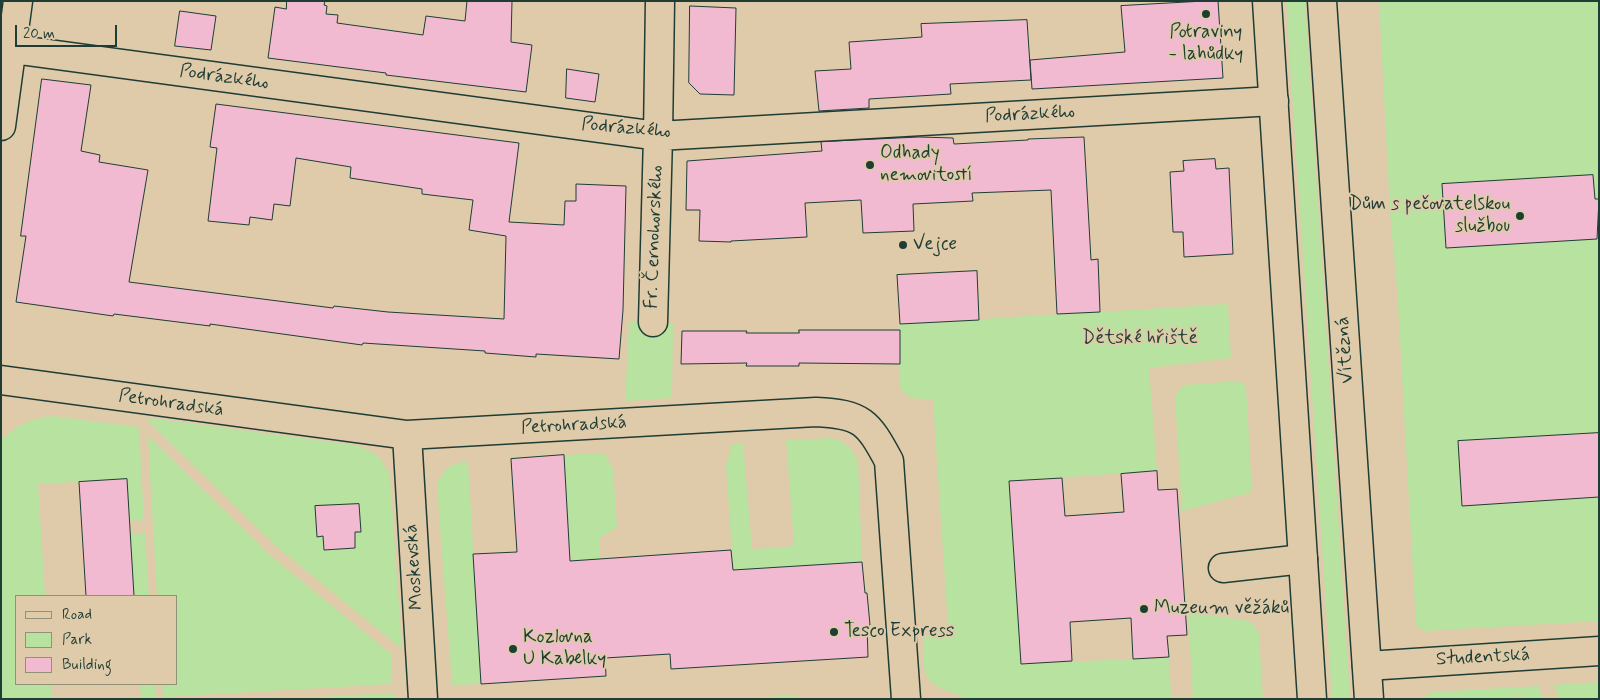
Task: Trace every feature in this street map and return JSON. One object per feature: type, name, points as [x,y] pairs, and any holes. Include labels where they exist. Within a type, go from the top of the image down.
[{"type":"street","points":[[1,126],[18,1]]},
{"type":"street","name":"Fr. Černohorského","points":[[653,322],[660,1]]},
{"type":"street","points":[[1267,1],[1312,699]]},
{"type":"street","name":"Vítězná","points":[[1322,1],[1369,699]]},
{"type":"street","name":"Podrázkého","points":[[12,50],[658,136],[1274,101]]},
{"type":"street","name":"Petrohradská","points":[[1,380],[407,435],[816,412],[840,413],[858,419],[874,434],[889,461],[906,699]]},
{"type":"street","name":"Moskevská","points":[[407,435],[423,699]]},
{"type":"street","points":[[1223,568],[1303,559]]},
{"type":"street","name":"Studentská","points":[[1367,666],[1599,651]]},
{"type":"green space","points":[[1286,1],[1305,1],[1350,699],[1332,699]]},
{"type":"green space","points":[[1379,1],[1599,1],[1599,433],[1458,442],[1462,506],[1599,497],[1599,621],[1424,631],[1416,625],[1397,288],[1390,212]],"holes":[[[1593,175],[1597,239],[1446,248],[1442,184]]]},
{"type":"green space","name":"Dětské hřiště","points":[[1228,304],[1231,358],[1149,368],[1157,471],[1009,481],[1021,664],[1169,657],[1171,699],[968,699],[938,687],[928,679],[924,668],[923,638],[948,627],[933,400],[910,397],[900,387],[900,324]]},
{"type":"green space","points":[[629,321],[673,323],[672,398],[625,401]]},
{"type":"green space","points":[[1238,381],[1246,387],[1252,492],[1182,511],[1175,398],[1177,392],[1184,385]]},
{"type":"green space","points":[[53,416],[139,427],[144,520],[129,521],[126,479],[38,484],[45,595],[15,595],[15,685],[51,685],[51,699],[1,699],[1,440],[12,430],[38,418]]},
{"type":"green space","points":[[148,418],[354,445],[367,449],[377,456],[385,465],[390,477],[402,649],[277,547],[148,421]],"holes":[[[359,504],[361,531],[355,532],[355,548],[324,550],[323,536],[317,536],[315,506]]]},
{"type":"green space","points":[[148,436],[271,556],[391,654],[392,684],[163,697],[162,685],[178,685],[178,595],[157,595]]},
{"type":"green space","points":[[831,438],[848,446],[858,462],[862,562],[733,570],[726,465],[732,444],[743,443],[752,549],[794,546],[786,440]]},
{"type":"green space","points":[[604,453],[613,469],[617,527],[599,538],[599,559],[571,561],[564,455]]},
{"type":"green space","points":[[468,461],[481,684],[452,685],[437,487],[441,476],[448,468],[457,463]]},
{"type":"green space","points":[[145,533],[149,595],[134,595],[130,534]]},
{"type":"green space","points":[[1188,612],[1249,621],[1254,625],[1259,634],[1263,699],[1193,699]]},
{"type":"green space","points":[[1599,682],[1599,699],[1561,699],[1552,685]]},
{"type":"green space","points":[[140,685],[155,685],[156,699],[141,699]]},
{"type":"green space","points":[[1539,686],[1542,699],[1521,699],[1521,696],[1479,699],[1423,699],[1426,695],[1433,692]]},
{"type":"green space","points":[[394,693],[395,699],[281,699]]},
{"type":"green space","points":[[794,695],[802,699],[730,699]]},
{"type":"building","points":[[287,1],[325,1],[324,5],[327,6],[326,14],[338,15],[337,23],[423,35],[426,16],[465,21],[467,1],[512,1],[511,42],[532,45],[526,92],[268,58],[275,7],[286,9]]},
{"type":"building","points":[[1218,1],[1223,78],[1032,89],[1030,60],[1125,52],[1121,6]]},
{"type":"building","points":[[690,6],[736,8],[734,95],[700,94],[689,83]]},
{"type":"building","points":[[180,11],[216,16],[211,50],[175,46]]},
{"type":"building","points":[[1027,20],[1031,80],[950,84],[951,94],[869,99],[869,108],[819,111],[815,71],[851,69],[849,42],[922,37],[921,24]]},
{"type":"building","points":[[567,69],[599,74],[595,102],[566,98]]},
{"type":"building","points":[[42,79],[91,85],[81,151],[100,155],[99,162],[148,170],[129,282],[333,308],[334,306],[388,312],[504,319],[506,236],[469,230],[473,200],[422,194],[422,189],[350,178],[351,167],[296,158],[290,206],[274,204],[272,220],[250,217],[249,225],[208,221],[217,148],[210,147],[216,104],[519,143],[509,222],[564,225],[565,201],[576,201],[576,184],[626,186],[623,310],[619,359],[536,354],[536,357],[485,353],[485,351],[363,343],[362,345],[210,324],[210,326],[114,314],[113,316],[16,302],[26,236],[21,236]]},
{"type":"building","points":[[919,137],[953,138],[954,144],[1084,137],[1091,260],[1098,259],[1100,312],[1057,314],[1051,190],[972,193],[973,201],[913,204],[914,231],[863,233],[861,200],[805,203],[807,237],[731,242],[699,241],[700,210],[686,210],[687,161],[822,151],[821,142]]},
{"type":"building","points":[[1215,159],[1216,169],[1229,168],[1233,254],[1184,257],[1183,232],[1173,232],[1170,172],[1184,171],[1183,161]]},
{"type":"building","name":"Dům s pečovatelskou službou","points":[[1593,175],[1595,199],[1599,199],[1597,239],[1446,248],[1442,184]]},
{"type":"building","points":[[977,271],[979,320],[900,324],[897,275]]},
{"type":"building","points":[[799,330],[900,330],[900,364],[799,363],[799,366],[746,366],[747,363],[681,364],[682,331],[799,333]]},
{"type":"building","points":[[1599,433],[1599,497],[1462,506],[1458,441]]},
{"type":"building","points":[[564,455],[570,561],[731,550],[733,570],[862,562],[870,625],[867,626],[868,657],[671,669],[670,654],[605,658],[606,676],[481,684],[473,554],[517,552],[511,459]]},
{"type":"building","points":[[1157,471],[1158,490],[1177,489],[1187,635],[1167,636],[1169,657],[1133,659],[1131,618],[1070,622],[1072,661],[1021,664],[1009,481],[1062,478],[1065,516],[1124,512],[1121,474]]},
{"type":"building","points":[[127,479],[134,595],[86,595],[79,482]]},
{"type":"building","points":[[359,504],[361,532],[355,532],[355,548],[324,550],[323,536],[317,537],[315,506]]},
{"type":"place","name":"Potraviny - lahůdky","points":[[1206,14]]},
{"type":"place","name":"Odhady nemovitostí","points":[[870,165]]},
{"type":"place","name":"Dům s pečovatelskou službou","points":[[1520,216]]},
{"type":"place","name":"Vejce","points":[[903,245]]},
{"type":"place","name":"Muzeum věžáků","points":[[1144,609]]},
{"type":"place","name":"Tesco Express","points":[[834,632]]},
{"type":"place","name":"Kozlovna U Kabelky","points":[[513,649]]}]
